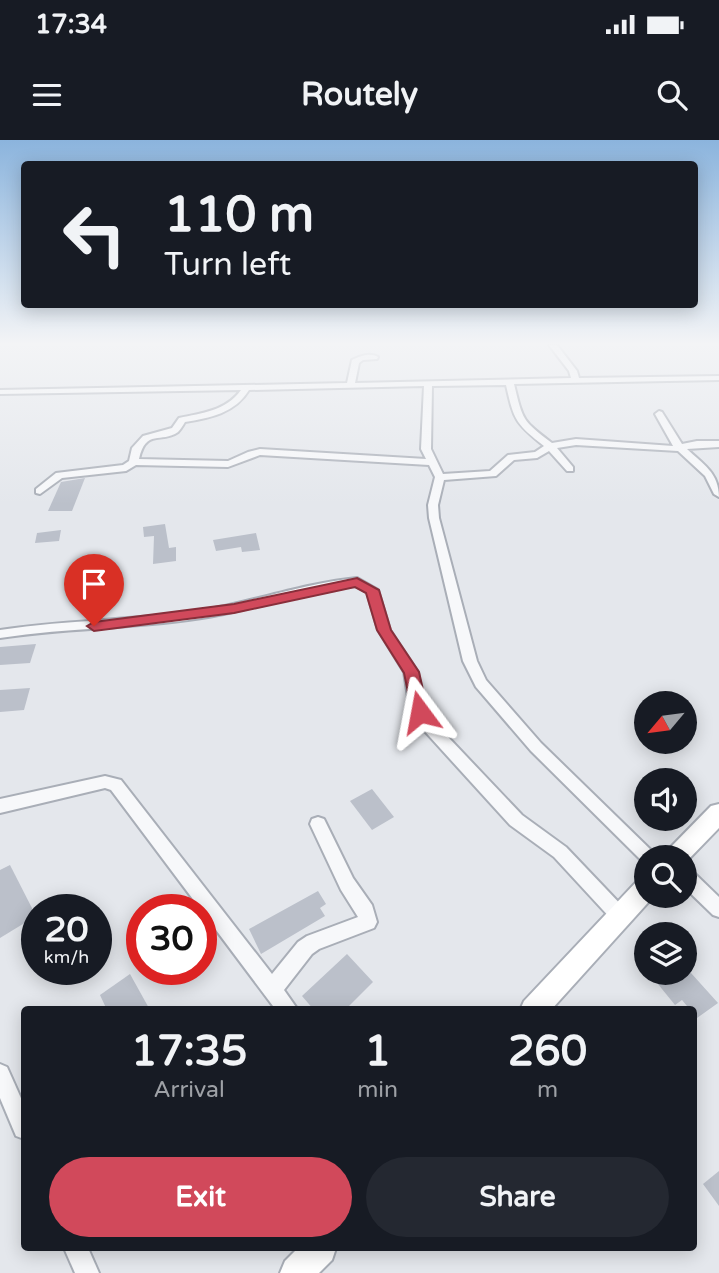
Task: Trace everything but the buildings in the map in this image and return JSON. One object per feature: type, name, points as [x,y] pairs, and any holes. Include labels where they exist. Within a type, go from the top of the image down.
[{"type":"main road","points":[[688,845],[719,813]]},
{"type":"main road","points":[[537,1006],[634,901]]},
{"type":"street","points":[[134,462],[137,448],[146,438],[175,430],[182,420],[221,412],[242,398]]},
{"type":"street","points":[[428,398],[426,449],[440,477],[433,505],[434,518],[470,661],[481,683],[536,747],[635,845]]},
{"type":"street","points":[[513,398],[518,417],[526,429],[550,446],[570,469]]},
{"type":"street","points":[[659,414],[680,449],[709,475],[719,494]]},
{"type":"street","points":[[440,477],[493,474],[500,470],[507,459],[516,455],[537,455],[550,446],[576,442],[680,449],[689,445],[719,444]]},
{"type":"street","points":[[40,491],[60,475],[122,470],[134,462],[239,463],[250,453],[260,452],[432,462]]},
{"type":"street","points":[[0,634],[45,627],[94,626],[208,613],[346,583],[365,584],[372,590],[384,630],[411,672],[415,697],[425,722],[516,820],[560,852],[620,916]]},
{"type":"street","points":[[0,806],[106,782],[116,785],[285,1006]]},
{"type":"street","points":[[273,989],[305,948],[313,942],[368,922],[366,911],[347,884],[318,824]]},
{"type":"street","points":[[697,888],[719,909]]},
{"type":"street","points":[[0,1074],[21,1121]]},
{"type":"street","points":[[77,1251],[87,1273]]},
{"type":"route","points":[[94,626],[208,613],[346,583],[365,584],[372,590],[384,630],[411,672],[420,712]]}]
